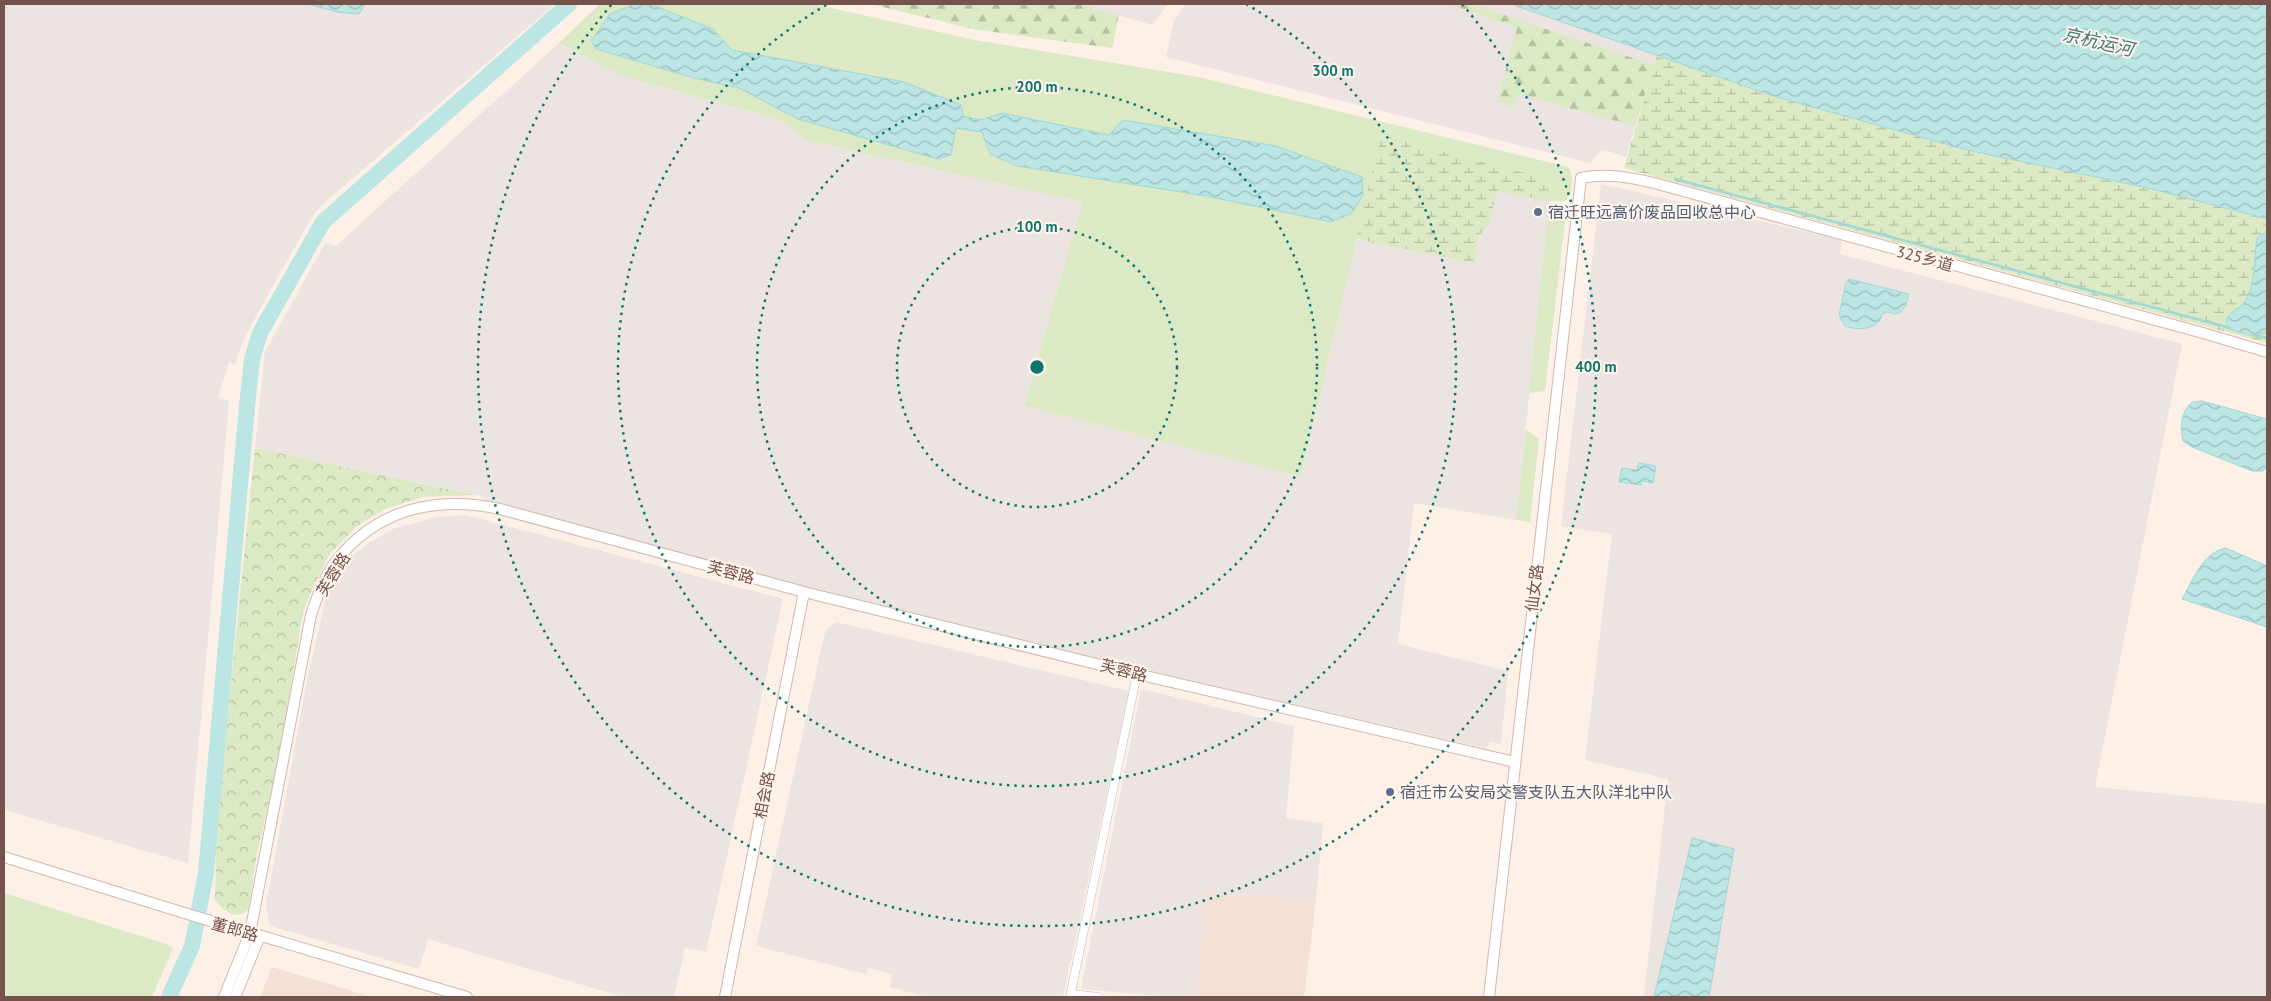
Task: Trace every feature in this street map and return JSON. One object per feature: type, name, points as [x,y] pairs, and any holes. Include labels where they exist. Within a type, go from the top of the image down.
[{"type":"street","name":"325乡道","points":[[1580,178],[1600,175],[1618,176],[1654,183],[2204,333],[2267,352]]},
{"type":"street","name":"仙女路","points":[[1489,997],[1580,178]]},
{"type":"street","name":"芙蓉路","points":[[224,997],[250,933],[310,615],[321,586],[342,554],[372,528],[405,511],[436,503],[481,505],[804,592],[1137,674],[1514,762]]},
{"type":"street","name":"相会路","points":[[724,997],[804,592]]},
{"type":"street","points":[[1098,997],[1070,996],[1137,674]]},
{"type":"street","name":"董郎路","points":[[4,857],[250,933],[467,997]]},
{"type":"street","points":[[235,997],[260,936]]},
{"type":"shaded area","points":[[4,4],[555,4],[323,204],[313,215],[261,307],[243,341],[235,364],[229,362],[218,397],[229,401],[188,863],[4,810]]},
{"type":"shaded area","points":[[1078,4],[1167,4],[1153,25]]},
{"type":"shaded area","points":[[1185,4],[1511,4],[1657,55],[1626,157],[1602,149],[1590,163],[1166,57],[1174,21]]},
{"type":"shaded area","points":[[559,43],[622,76],[781,120],[805,140],[1084,202],[1024,406],[1301,476],[1381,135],[1552,180],[1516,520],[1414,503],[1398,644],[1508,671],[1501,744],[1490,742],[1486,748],[1140,669],[792,583],[484,502],[485,497],[255,448],[265,352],[325,243],[336,246]]},
{"type":"shaded area","points":[[1601,184],[1842,240],[1840,254],[2182,344],[2095,787],[2267,804],[2267,997],[1644,997],[1668,779],[1585,760],[1612,534],[1561,526]]},
{"type":"shaded area","points":[[465,515],[783,599],[706,952],[685,948],[674,997],[623,997],[428,939],[419,969],[277,928],[269,922],[266,905],[307,681],[326,597],[333,580],[349,559],[367,544],[395,528],[438,517]]},
{"type":"shaded area","points":[[836,622],[1129,691],[1063,997],[926,997],[890,987],[892,975],[868,967],[866,974],[756,946],[824,636],[827,629]]},
{"type":"shaded area","points":[[1141,689],[1294,726],[1286,818],[1323,823],[1316,900],[1207,892],[1197,997],[1169,997],[1081,989]]},
{"type":"shaded area","points":[[1207,892],[1316,900],[1304,997],[1197,997]]},
{"type":"shaded area","points":[[272,967],[372,997],[260,997]]},
{"type":"green space","points":[[600,4],[813,4],[975,40],[1198,77],[1568,167],[1572,185],[1570,195],[1565,201],[1549,201],[1551,180],[1381,135],[1301,476],[1024,406],[1083,202],[805,140],[781,120],[622,76],[559,43]]},
{"type":"green space","points":[[871,4],[1078,4],[1119,15],[1112,48],[973,29]]},
{"type":"green space","points":[[1449,4],[1471,4],[1654,65],[1635,126],[1518,94],[1514,107],[1497,102],[1517,28]]},
{"type":"green space","points":[[1657,55],[1773,96],[1967,150],[2148,188],[2267,219],[2267,343],[1624,168]]},
{"type":"green space","points":[[1381,135],[1552,180],[1549,201],[1497,191],[1489,224],[1479,236],[1474,263],[1356,239]]},
{"type":"green space","points":[[1548,215],[1564,217],[1565,222],[1545,391],[1529,393]]},
{"type":"green space","points":[[1526,429],[1539,439],[1530,522],[1516,520]]},
{"type":"green space","points":[[255,448],[475,495],[423,497],[385,509],[356,527],[330,554],[303,612],[277,771],[258,848],[248,910],[234,915],[226,911],[215,900],[217,819]]},
{"type":"green space","points":[[4,893],[166,944],[173,948],[152,997],[4,997]]},
{"type":"water","points":[[308,4],[365,4],[359,14],[337,12]]},
{"type":"water","points":[[635,4],[655,6],[713,29],[732,50],[904,82],[961,105],[963,116],[981,120],[1002,113],[1109,135],[1123,120],[1276,146],[1362,177],[1363,195],[1352,213],[1331,222],[1206,196],[1017,166],[990,154],[982,132],[956,128],[951,155],[938,159],[798,119],[739,88],[694,78],[596,49],[591,41],[610,14]]},
{"type":"water","name":"京杭运河","points":[[1511,4],[2267,4],[2267,219],[2148,188],[1967,150],[1773,96]]},
{"type":"water","points":[[2267,231],[2267,331],[2253,336],[2228,329],[2226,321],[2230,314],[2242,306],[2248,296],[2253,280],[2257,238]]},
{"type":"water","points":[[1849,279],[1909,294],[1906,305],[1901,312],[1882,314],[1873,326],[1861,329],[1845,326],[1839,315],[1846,283]]},
{"type":"water","points":[[2202,401],[2267,419],[2267,467],[2263,471],[2252,471],[2192,447],[2183,441],[2181,425],[2185,411],[2192,402]]},
{"type":"water","points":[[1639,463],[1656,466],[1653,483],[1642,481],[1641,485],[1619,482],[1622,468],[1637,470]]},
{"type":"water","points":[[2226,548],[2267,566],[2267,627],[2182,599],[2205,561],[2211,555]]},
{"type":"water","points":[[1692,838],[1734,849],[1709,997],[1654,997]]},
{"type":"waterway","points":[[199,909],[206,873],[247,406],[252,359],[260,333],[323,222],[569,4]]},
{"type":"waterway","points":[[1675,179],[2230,328]]},
{"type":"waterway","points":[[2254,335],[2267,338]]},
{"type":"waterway","points":[[169,997],[192,946],[196,926]]},
{"type":"place","name":"宿迁旺远高价废品回收总中心","points":[[1538,212]]},
{"type":"place","name":"宿迁市公安局交警支队五大队洋北中队","points":[[1390,792]]}]
